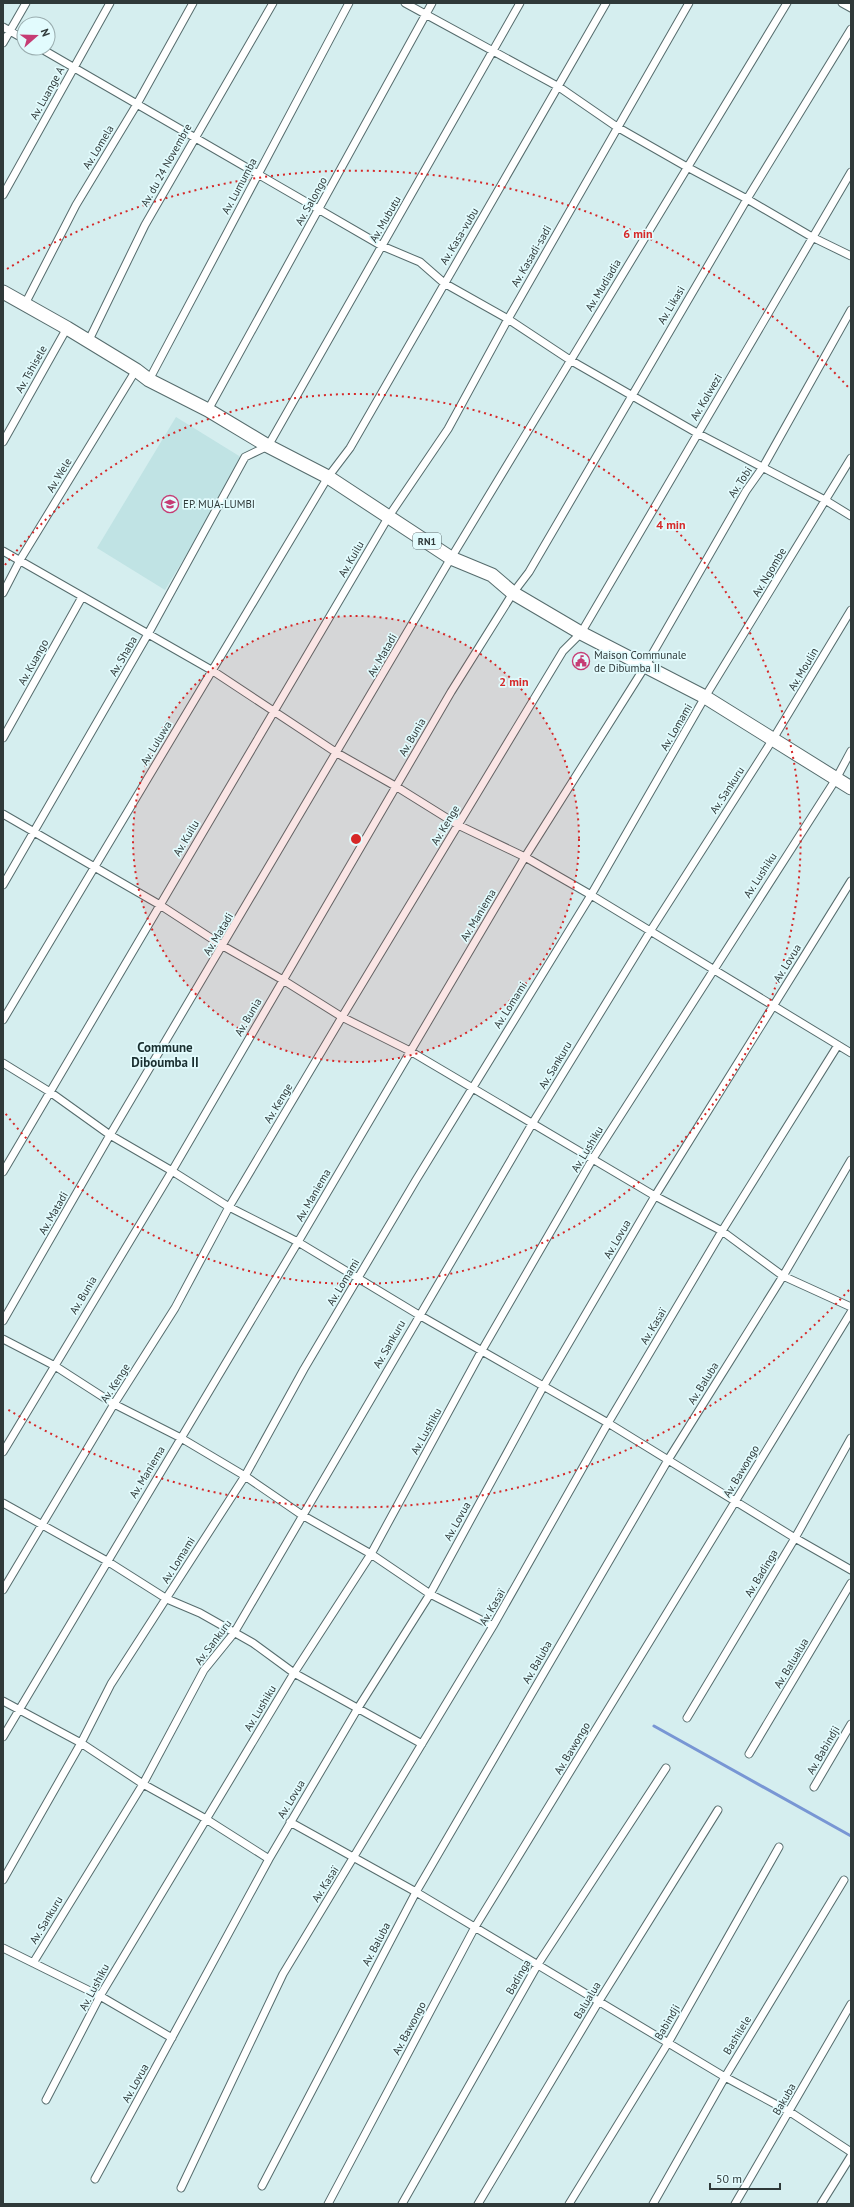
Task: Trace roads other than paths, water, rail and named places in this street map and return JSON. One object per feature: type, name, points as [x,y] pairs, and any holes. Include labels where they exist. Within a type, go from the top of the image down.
[{"type":"highway","name":"RN1","points":[[5,297],[25,304],[136,370],[149,380],[208,410],[268,446],[328,478],[389,516],[451,558],[492,575],[513,593],[581,633],[706,697],[851,788]]},
{"type":"street","points":[[3,43],[6,29],[26,3]]},
{"type":"street","name":"Av. Luange A","points":[[3,194],[110,3]]},
{"type":"street","name":"Av. Lomela","points":[[25,304],[76,205],[137,104],[193,3]]},
{"type":"street","name":"Av. du 24 Novembre","points":[[88,342],[145,226],[194,136],[272,3]]},
{"type":"street","name":"Av. Lumumba","points":[[149,380],[349,3]]},
{"type":"street","points":[[405,3],[559,87],[617,127],[687,167],[747,199],[812,237],[851,256]]},
{"type":"street","name":"Av. Salongo","points":[[208,410],[432,3]]},
{"type":"street","name":"Av. Mubutu","points":[[268,446],[520,3]]},
{"type":"street","name":"Av. Kasa-vubu","points":[[328,478],[350,448],[606,3]]},
{"type":"street","name":"Av. Kasadi-sadi","points":[[389,516],[448,428],[508,319],[689,3]]},
{"type":"street","name":"Av. Mudiadia","points":[[451,558],[787,3]]},
{"type":"street","points":[[842,3],[851,8]]},
{"type":"street","points":[[6,29],[16,35]]},
{"type":"street","name":"Av. Likasi","points":[[513,593],[529,572],[631,394],[747,199],[851,29]]},
{"type":"street","points":[[54,56],[194,136],[257,176],[382,246],[420,262],[444,283],[508,319],[570,360],[698,433],[825,500],[851,516]]},
{"type":"street","name":"Av. Kolwezi","points":[[581,633],[851,172]]},
{"type":"street","name":"Av. Tobi","points":[[646,666],[746,491],[763,467],[851,310]]},
{"type":"street","name":"Av. Tshisele","points":[[3,442],[67,328]]},
{"type":"street","name":"Av. Wele","points":[[3,593],[20,560],[136,370]]},
{"type":"street","name":"Av. Shaba","points":[[3,885],[34,834],[148,634],[245,457],[268,446]]},
{"type":"street","name":"Av. Ngombe","points":[[706,697],[851,458]]},
{"type":"street","name":"Av. Luluwa","points":[[3,1020],[328,478]]},
{"type":"street","name":"Av. Kuilu","points":[[3,1172],[389,516]]},
{"type":"street","points":[[3,551],[213,671],[337,753],[397,787],[458,825],[525,857],[591,895],[851,1053]]},
{"type":"street","name":"Av. Matadi","points":[[3,1321],[110,1135],[451,558]]},
{"type":"street","name":"Av. Bunia","points":[[3,1452],[172,1170],[397,787],[451,692],[513,593]]},
{"type":"street","name":"Av. Kuango","points":[[3,738],[82,597]]},
{"type":"street","name":"Av. Moulin","points":[[773,740],[851,610]]},
{"type":"street","name":"Av. Kenge","points":[[3,1590],[114,1404],[175,1308],[230,1207],[342,1017],[563,651],[581,633]]},
{"type":"street","name":"Av. Maniema","points":[[3,1737],[106,1561],[298,1242],[525,857],[646,666]]},
{"type":"street","name":"Av. Lomami","points":[[3,1880],[81,1743],[111,1684],[245,1476],[304,1369],[472,1087],[591,895],[706,697]]},
{"type":"street","name":"Av. Sankuru","points":[[33,1963],[143,1784],[204,1670],[234,1633],[532,1124],[650,930],[773,740]]},
{"type":"street","name":"Av. Lushiku","points":[[46,2100],[100,1996],[294,1672],[371,1554],[481,1352],[592,1160],[713,968],[836,778],[851,751]]},
{"type":"street","points":[[3,814],[34,834],[160,905],[223,946],[283,980],[342,1017],[410,1051],[592,1160],[655,1196],[722,1231],[783,1276],[851,1307]]},
{"type":"street","name":"Av. Lovua","points":[[95,2179],[269,1859],[358,1708],[430,1594],[543,1387],[655,1196],[851,881]]},
{"type":"street","name":"Av. Kasaï","points":[[181,2188],[283,1974],[355,1858],[493,1626],[608,1423],[722,1231],[838,1045]]},
{"type":"street","points":[[3,1063],[50,1092],[110,1135],[172,1170],[230,1207],[298,1242],[481,1352],[608,1423],[795,1538],[851,1570]]},
{"type":"street","name":"Av. Baluba","points":[[262,2186],[416,1892],[668,1460],[783,1276],[851,1160]]},
{"type":"street","name":"Av. Bawongo","points":[[328,2204],[475,1927],[851,1312]]},
{"type":"street","points":[[3,1339],[55,1366],[114,1404],[181,1438],[245,1476],[302,1515],[371,1554],[430,1594],[493,1626]]},
{"type":"street","name":"Av. Badinga","points":[[687,1718],[795,1538],[851,1438]]},
{"type":"street","points":[[3,1503],[106,1561],[166,1599],[200,1613],[253,1643],[294,1672],[422,1744]]},
{"type":"street","name":"Av. Balualua","points":[[749,1754],[851,1583]]},
{"type":"street","points":[[3,1701],[81,1743],[143,1784],[206,1819],[269,1859]]},
{"type":"street","name":"Av. Babindji","points":[[814,1787],[851,1724]]},
{"type":"street","name":"Badinga","points":[[402,2204],[538,1964],[666,1768]]},
{"type":"street","name":"Balualua","points":[[478,2204],[599,2001],[718,1810]]},
{"type":"street","points":[[290,1822],[416,1892],[725,2077],[790,2112],[851,2152]]},
{"type":"street","name":"Babindji","points":[[569,2204],[668,2043],[779,1847]]},
{"type":"street","name":"Bashilele","points":[[652,2204],[725,2077],[844,1880]]},
{"type":"street","points":[[3,1948],[100,1996],[172,2038]]},
{"type":"street","name":"Bakuba","points":[[735,2204],[790,2112],[851,2004]]},
{"type":"street","points":[[821,2204],[851,2156]]},
{"type":"waterway","points":[[654,1726],[851,1836]]},
{"type":"place","name":"EP. MUA-LUMBI","points":[[170,504]]},
{"type":"place","name":"Maison Communale de Dibumba II","points":[[581,661]]},
{"type":"district","name":"Commune Diboumba II","points":[[165,1054]]}]
